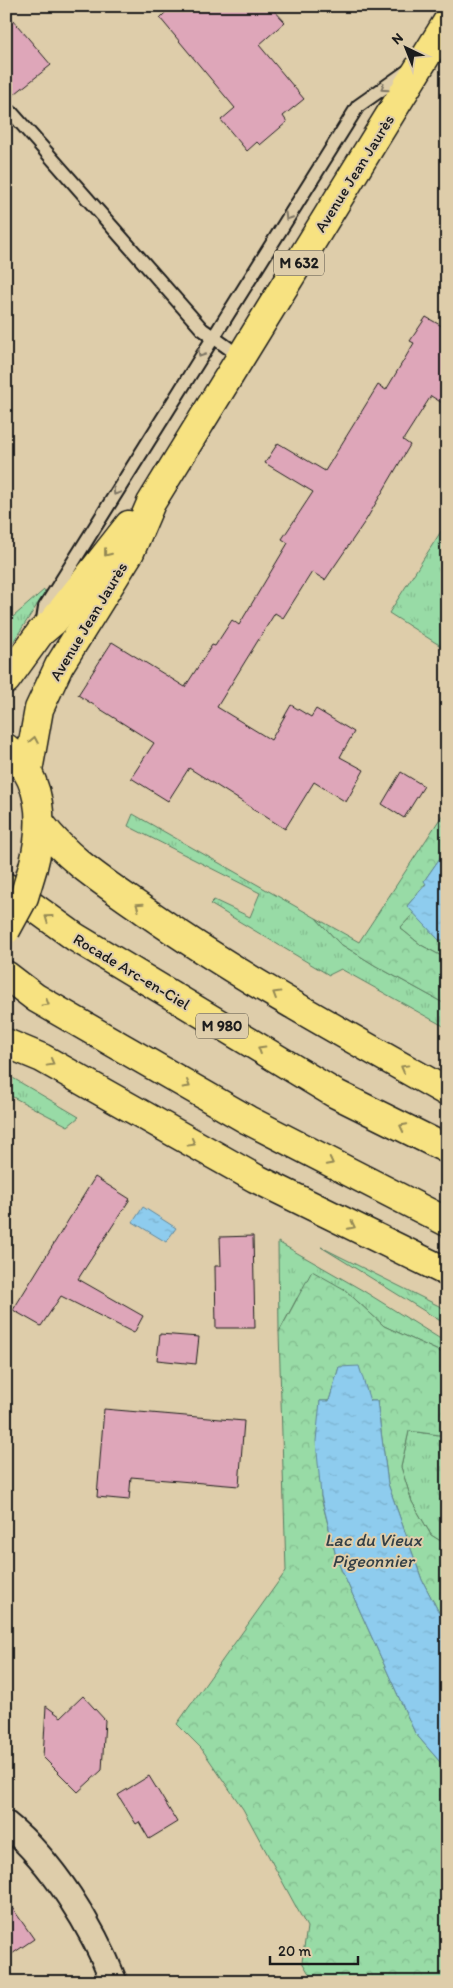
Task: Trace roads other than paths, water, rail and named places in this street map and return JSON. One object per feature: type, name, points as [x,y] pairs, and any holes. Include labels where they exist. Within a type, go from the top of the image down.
[{"type":"main road","name":"Avenue Jean Jaurès","points":[[28,771],[39,709],[58,666],[130,552],[151,503],[447,22]]},
{"type":"main road","name":"Avenue Jean Jaurès","points":[[6,680],[40,633],[52,622],[132,522],[151,503]]},
{"type":"main road","points":[[6,748],[28,771],[39,806],[41,824],[33,867],[24,897],[6,930]]},
{"type":"main road","points":[[41,824],[57,845],[75,862],[191,943],[317,1019],[447,1092]]},
{"type":"main road","name":"Rocade Arc-en-Ciel","points":[[6,887],[75,937],[334,1093],[447,1149]]},
{"type":"main road","points":[[6,975],[36,998],[248,1120],[447,1222]]},
{"type":"main road","points":[[6,1043],[42,1058],[255,1178],[447,1272]]},
{"type":"street","points":[[6,1824],[42,1861],[72,1902],[91,1932],[114,1982]]},
{"type":"lane","points":[[40,633],[46,607],[212,337],[358,106],[424,60]]},
{"type":"lane","points":[[12,113],[195,322],[212,337],[241,357]]},
{"type":"water","points":[[447,848],[447,940],[439,940],[407,906],[426,884],[424,881]]},
{"type":"water","points":[[143,1207],[176,1228],[166,1242],[133,1222]]},
{"type":"water","name":"Lac du Vieux Pigeonnier","points":[[359,1366],[370,1401],[377,1401],[388,1484],[422,1580],[447,1628],[447,1770],[415,1733],[337,1560],[321,1496],[316,1441],[320,1401],[329,1401],[339,1367]]}]
